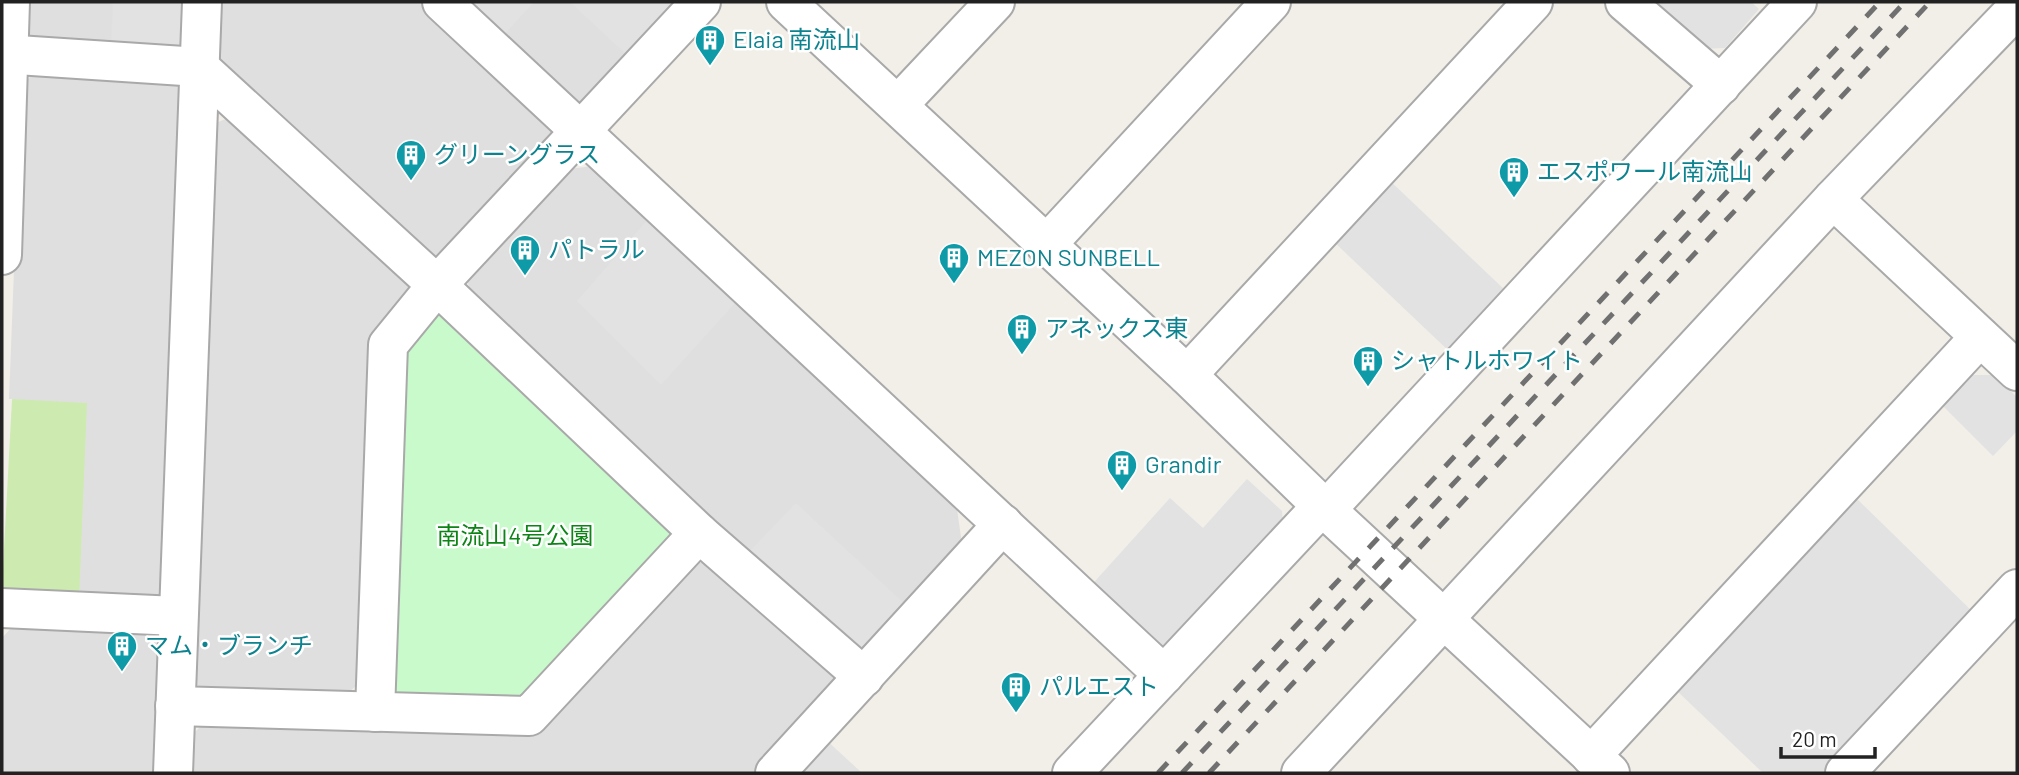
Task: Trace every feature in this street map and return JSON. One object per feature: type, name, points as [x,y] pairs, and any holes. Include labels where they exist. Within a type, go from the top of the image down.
[{"type":"street","points":[[2,256],[5,54],[10,2]]},
{"type":"street","points":[[173,773],[202,2]]},
{"type":"street","points":[[442,2],[1164,676]]},
{"type":"street","points":[[375,712],[388,345],[437,285],[701,2]]},
{"type":"street","points":[[786,2],[1187,375],[1324,508],[1601,764],[1980,337]]},
{"type":"street","points":[[898,105],[995,2]]},
{"type":"street","points":[[1046,245],[1271,2]]},
{"type":"street","points":[[1187,375],[1533,2]]},
{"type":"street","points":[[1625,2],[1721,85]]},
{"type":"street","points":[[1072,773],[1797,2]]},
{"type":"street","points":[[1301,773],[1833,199],[2017,8]]},
{"type":"street","points":[[5,54],[199,67],[437,285],[699,533],[864,677]]},
{"type":"street","points":[[1833,199],[2017,371]]},
{"type":"street","points":[[775,773],[1003,524]]},
{"type":"street","points":[[175,706],[529,716],[699,533]]},
{"type":"street","points":[[1844,773],[2017,589]]},
{"type":"street","points":[[2,608],[177,616]]},
{"type":"shaded area","points":[[27,2],[187,2],[185,41],[35,48],[25,34]]},
{"type":"shaded area","points":[[113,2],[187,2],[185,41],[175,50],[111,46]]},
{"type":"shaded area","points":[[216,2],[421,2],[561,136],[451,256],[422,255],[214,59]]},
{"type":"shaded area","points":[[460,2],[680,2],[594,103],[567,103]]},
{"type":"shaded area","points":[[463,2],[534,2],[500,39]]},
{"type":"shaded area","points":[[570,2],[680,2],[631,59]]},
{"type":"shaded area","points":[[1648,2],[1751,2],[1759,9],[1725,48],[1699,49]]},
{"type":"shaded area","points":[[32,74],[174,78],[183,91],[164,595],[151,602],[79,601],[12,399],[9,399],[21,89]]},
{"type":"shaded area","points":[[238,114],[417,293],[361,681],[342,699],[206,694],[190,677],[211,125]]},
{"type":"shaded area","points":[[592,166],[957,509],[963,551],[871,649],[847,649],[471,298],[466,273],[570,169]]},
{"type":"shaded area","points":[[1388,179],[1508,293],[1451,353],[1331,239]]},
{"type":"shaded area","points":[[647,220],[737,301],[661,385],[577,301]]},
{"type":"shaded area","points":[[1967,375],[1993,375],[2017,397],[2017,431],[1993,456],[1940,403]]},
{"type":"shaded area","points":[[1247,479],[1282,511],[1283,527],[1168,653],[1088,589],[1170,498],[1203,528]]},
{"type":"shaded area","points":[[1853,495],[1975,614],[1830,773],[1763,773],[1674,688]]},
{"type":"shaded area","points":[[796,503],[908,607],[871,649],[847,649],[746,555]]},
{"type":"shaded area","points":[[718,562],[847,684],[761,773],[186,773],[187,740],[206,721],[538,728],[693,563]]},
{"type":"shaded area","points":[[13,626],[149,631],[162,652],[158,773],[2,773],[2,638]]},
{"type":"shaded area","points":[[824,738],[862,773],[792,773]]},
{"type":"green space","name":"南流山4号公園","points":[[450,313],[680,531],[525,697],[390,693],[405,357],[420,320]]},
{"type":"green space","points":[[12,399],[87,403],[79,601],[13,597],[2,587]]},
{"type":"railway","points":[[1158,773],[1880,2]]},
{"type":"railway","points":[[1182,773],[1905,2]]},
{"type":"railway","points":[[1209,773],[1930,2]]},
{"type":"place","name":"Elaia 南流山","points":[[710,67]]},
{"type":"place","name":"グリーングラス","points":[[411,182]]},
{"type":"place","name":"エスポワール南流山","points":[[1514,199]]},
{"type":"place","name":"パトラル","points":[[525,277]]},
{"type":"place","name":"MEZON SUNBELL","points":[[954,285]]},
{"type":"place","name":"アネックス東","points":[[1022,356]]},
{"type":"place","name":"シャトルホワイト","points":[[1368,388]]},
{"type":"place","name":"Grandir","points":[[1122,492]]},
{"type":"place","name":"マム・ブランチ","points":[[122,673]]},
{"type":"place","name":"パルエスト","points":[[1016,714]]}]
